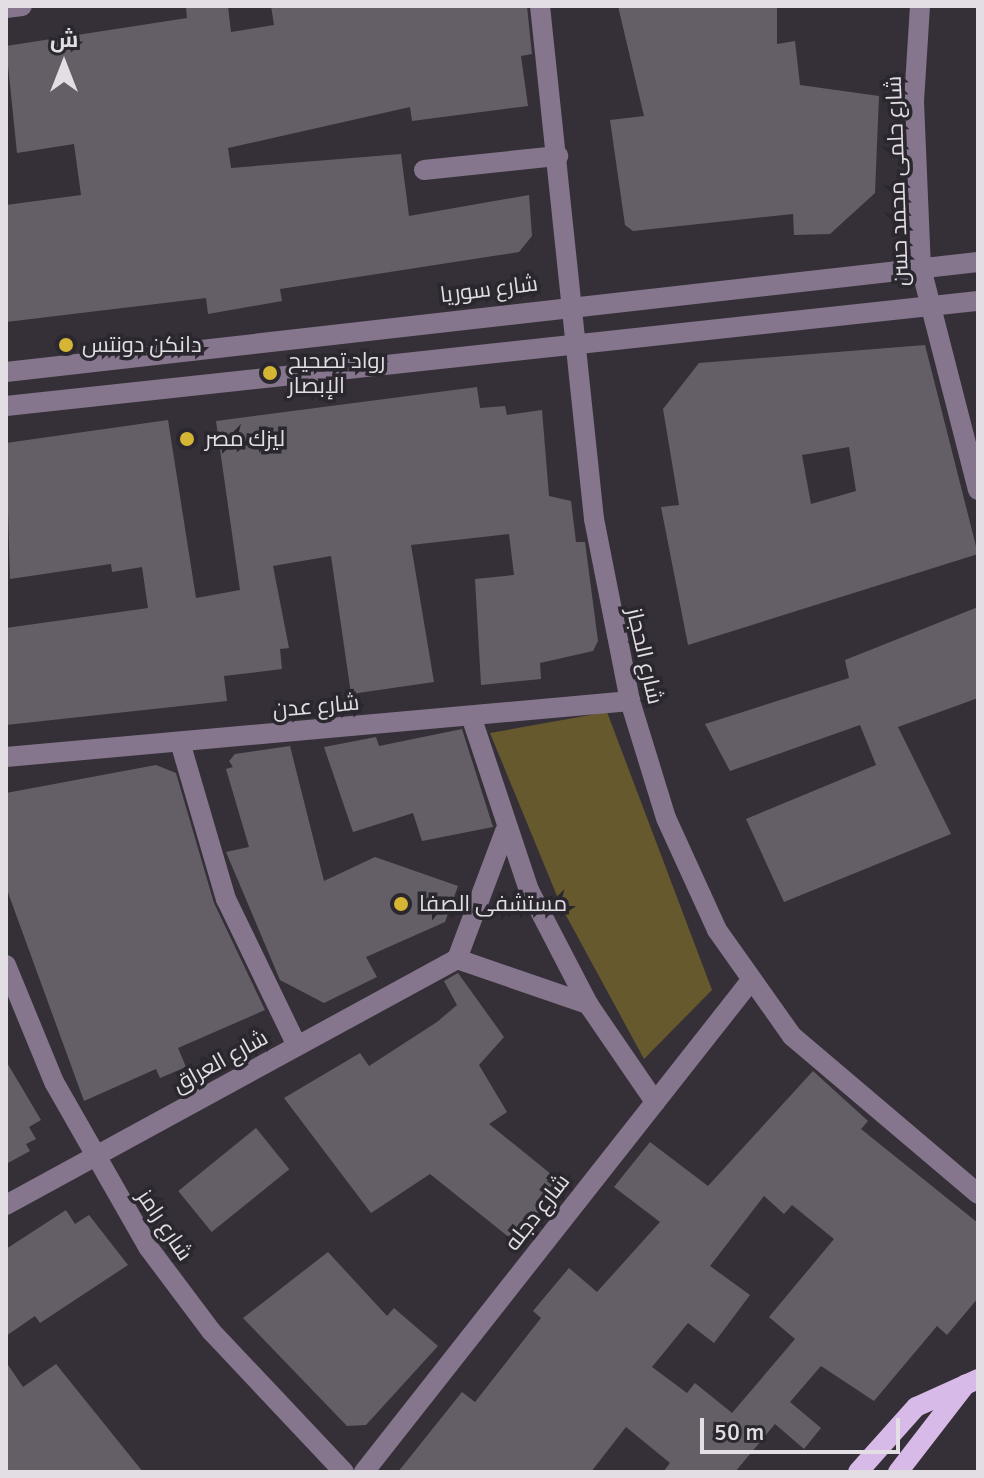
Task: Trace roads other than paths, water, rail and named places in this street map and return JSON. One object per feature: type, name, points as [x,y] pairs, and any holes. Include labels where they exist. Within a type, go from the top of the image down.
[{"type":"main road","points":[[858,1472],[901,1420],[975,1376]]},
{"type":"main road","points":[[898,1472],[975,1376]]},
{"type":"street","points":[[6,8],[22,6]]},
{"type":"street","name":"شارع الحجاز","points":[[540,6],[576,302],[594,519],[630,701],[684,861],[749,983],[842,1084],[978,1194]]},
{"type":"street","name":"شارع حلمى محمد حسن","points":[[920,6],[914,102],[921,268],[927,305],[978,490]]},
{"type":"street","points":[[424,170],[558,156]]},
{"type":"street","name":"شارع سوريا","points":[[6,372],[576,302],[978,262]]},
{"type":"street","points":[[6,406],[978,301]]},
{"type":"street","name":"شارع عدن","points":[[6,757],[630,701]]},
{"type":"street","points":[[471,716],[505,831],[588,1004],[655,1102]]},
{"type":"street","points":[[180,742],[226,899],[297,1046]]},
{"type":"street","points":[[505,831],[457,959],[588,1004]]},
{"type":"street","name":"شارع العراق","points":[[6,1205],[457,959]]},
{"type":"street","name":"شارع رامز","points":[[6,965],[92,1158],[211,1331],[344,1472]]},
{"type":"street","name":"شارع دجله","points":[[364,1472],[749,983]]},
{"type":"place","name":"دانكن دونتس","points":[[66,345]]},
{"type":"place","name":"رواد تصحيح الإبصار","points":[[270,373]]},
{"type":"place","name":"ليزك مصر","points":[[187,439]]},
{"type":"place","name":"مستشفى الصفا","points":[[401,904]]}]
